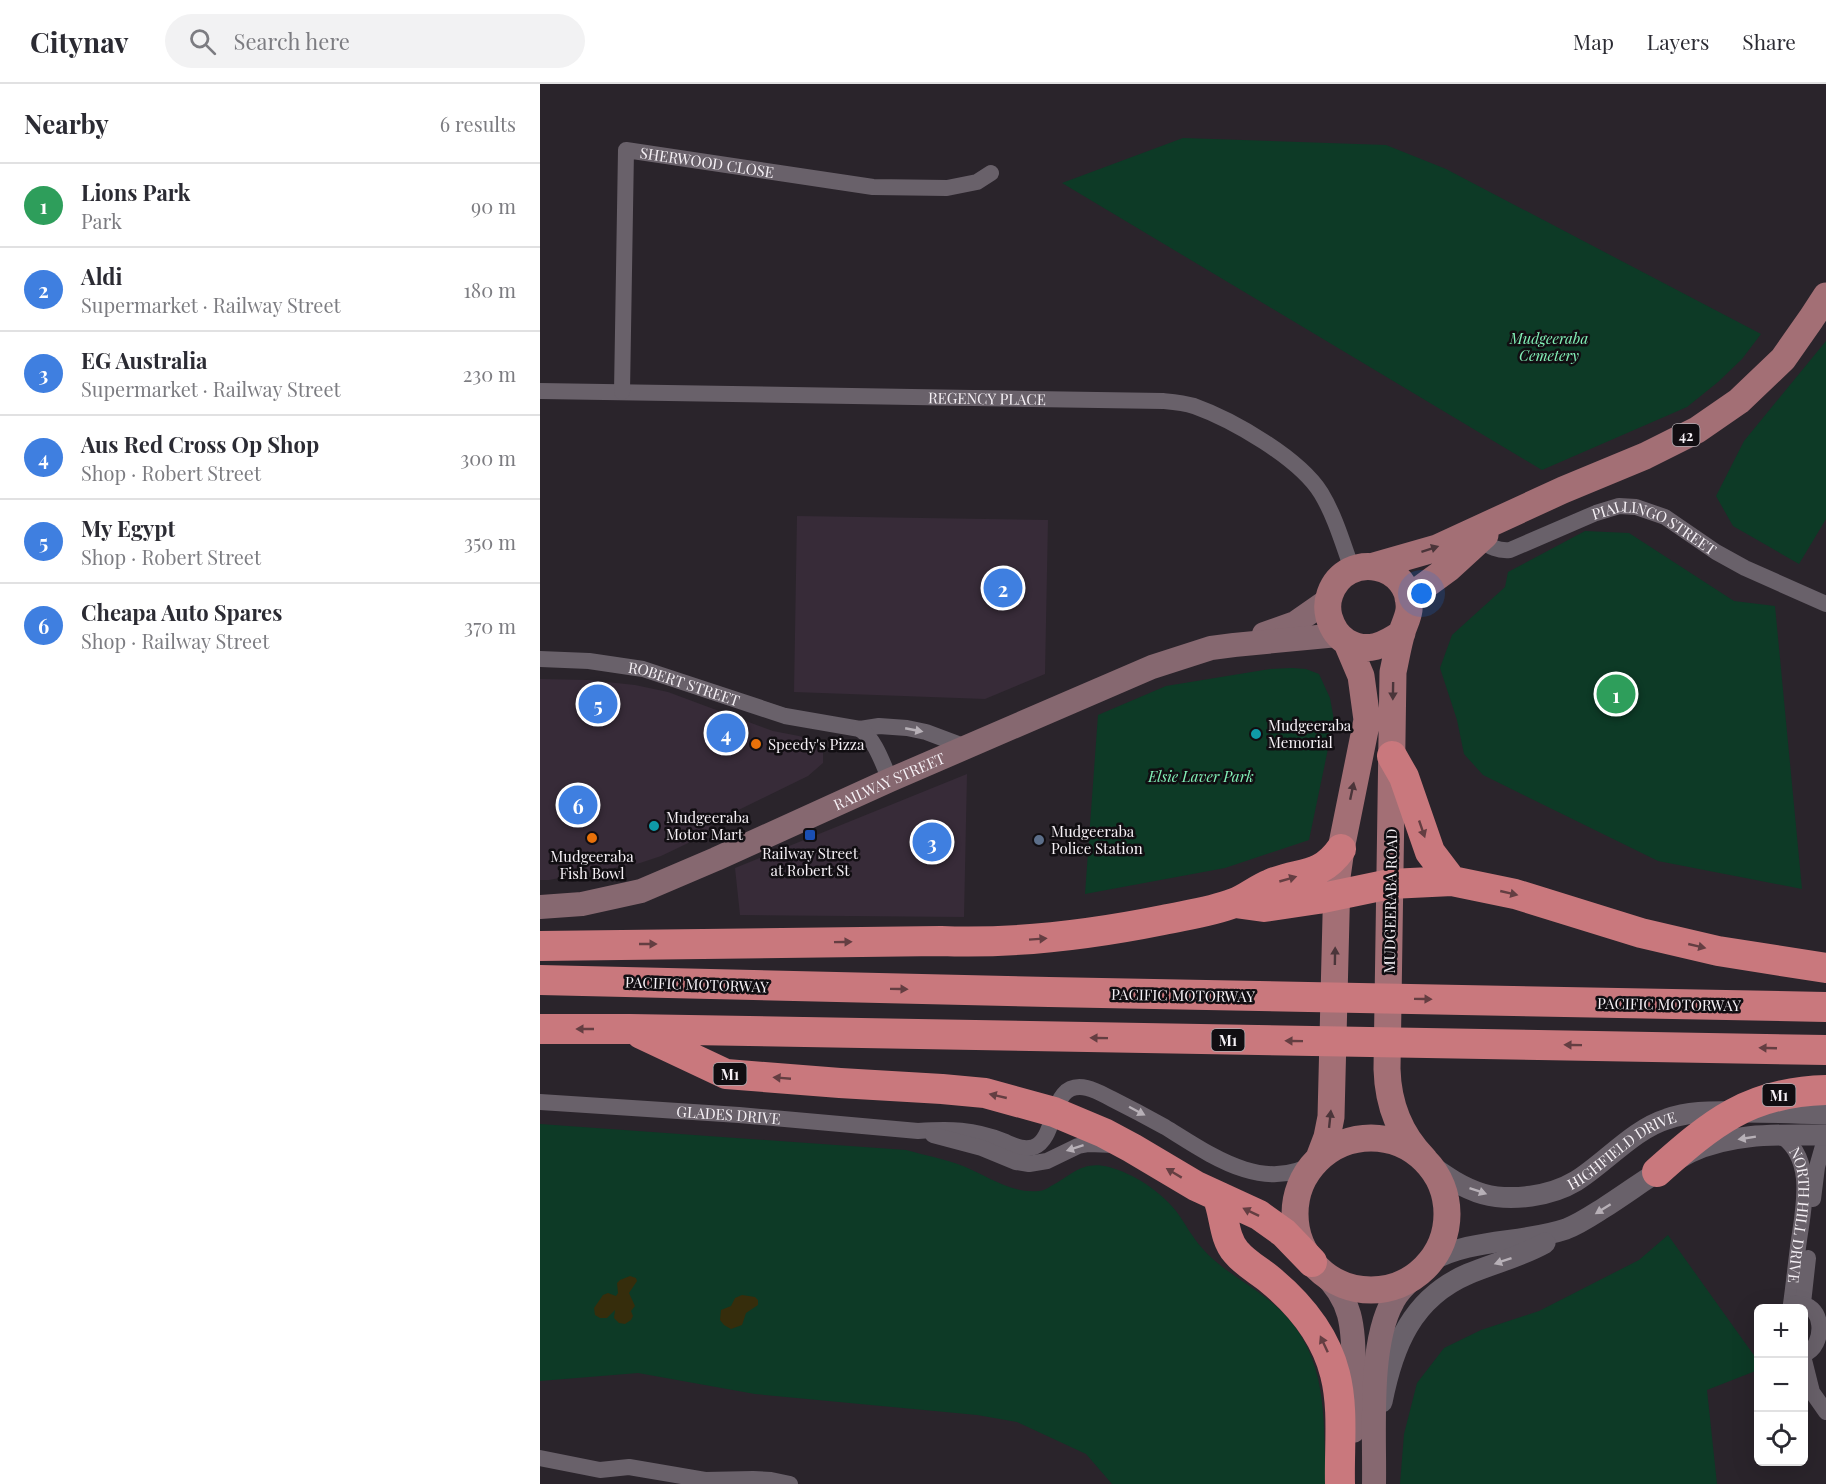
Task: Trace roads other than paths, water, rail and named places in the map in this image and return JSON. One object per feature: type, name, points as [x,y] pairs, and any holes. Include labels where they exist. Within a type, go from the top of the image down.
[{"type":"highway","points":[[1392,756],[1404,777],[1430,852],[1452,881]]},
{"type":"highway","points":[[540,946],[1024,940],[1091,934],[1199,913],[1235,903],[1271,883],[1323,868],[1341,849]]},
{"type":"highway","points":[[1235,903],[1264,907],[1390,884],[1452,881],[1515,894],[1641,933],[1718,951],[1826,968]]},
{"type":"highway","name":"PACIFIC MOTORWAY","points":[[540,980],[1826,1006]]},
{"type":"highway","name":"M1","points":[[540,1029],[1826,1050]]},
{"type":"highway","name":"M1","points":[[630,1029],[726,1074],[986,1093],[1054,1112],[1104,1132],[1177,1175],[1264,1218],[1284,1233],[1317,1267]]},
{"type":"highway","name":"M1","points":[[1658,1173],[1688,1145],[1734,1112],[1777,1096],[1826,1090]]},
{"type":"highway","points":[[1217,1196],[1228,1238],[1235,1251],[1290,1296],[1302,1309],[1321,1338],[1330,1358],[1339,1402],[1340,1484]]},
{"type":"main road","name":"42","points":[[1363,568],[1437,548],[1563,490],[1645,456],[1696,430],[1739,401],[1783,359],[1826,296]]},
{"type":"main road","name":"42","points":[[1408,598],[1449,568],[1504,518]]},
{"type":"main road","points":[[1317,1160],[1330,1124],[1336,895],[1341,849],[1367,720],[1362,676],[1343,639],[1331,625],[1328,600],[1332,587],[1341,576],[1363,568],[1386,570],[1396,577],[1404,586],[1408,598],[1409,611],[1402,633],[1388,643],[1374,648],[1360,647],[1343,639]]},
{"type":"main road","name":"RAILWAY STREET","points":[[1234,645],[1295,623],[1328,600]]},
{"type":"main road","name":"MUDGEERABA ROAD","points":[[1402,633],[1393,672],[1387,1069],[1389,1094],[1397,1120],[1409,1142],[1425,1161]]},
{"type":"main road","name":"RAILWAY STREET","points":[[540,906],[582,904],[641,891],[1152,667],[1211,648],[1343,639]]},
{"type":"main road","points":[[1352,1484],[1353,1327],[1340,1292],[1305,1252],[1298,1235],[1296,1208],[1300,1188],[1308,1171],[1317,1160],[1343,1144],[1370,1138],[1387,1139],[1401,1144],[1425,1161],[1437,1176],[1443,1189],[1447,1219],[1441,1243],[1424,1268],[1395,1297],[1383,1327],[1376,1371],[1374,1484]]},
{"type":"main road","points":[[1317,1267],[1344,1284],[1369,1289],[1382,1289],[1396,1285],[1424,1268]]},
{"type":"street","name":"SHERWOOD CLOSE","points":[[622,392],[626,150],[873,187],[947,188],[977,182],[991,173]]},
{"type":"street","name":"REGENCY PLACE","points":[[540,391],[1162,401],[1193,406],[1230,423],[1298,466],[1321,493],[1342,541],[1363,568]]},
{"type":"street","name":"PIALLINGO STREET","points":[[1480,540],[1500,551],[1510,550],[1596,513],[1619,506],[1636,507],[1665,517],[1716,552],[1745,568],[1826,604]]},
{"type":"street","name":"ROBERT STREET","points":[[540,659],[589,661],[643,669],[785,716],[860,729],[879,726],[907,728],[926,732],[966,747]]},
{"type":"street","points":[[860,729],[868,735],[874,745],[890,780]]},
{"type":"street","name":"GLADES DRIVE","points":[[540,1102],[739,1115],[918,1131],[944,1129],[968,1131],[1020,1148],[1028,1148],[1043,1140],[1060,1099],[1065,1093],[1077,1087],[1086,1088],[1128,1106],[1208,1153],[1249,1172],[1286,1173],[1303,1169],[1317,1160]]},
{"type":"street","name":"HIGHFIELD DRIVE","points":[[1425,1161],[1460,1184],[1483,1194],[1514,1197],[1541,1194],[1576,1181],[1615,1151],[1663,1120],[1684,1114],[1700,1112],[1826,1114]]},
{"type":"street","points":[[1800,1113],[1824,1135]]},
{"type":"street","name":"GLADES DRIVE","points":[[918,1131],[982,1148],[1025,1164],[1043,1162],[1084,1144],[1106,1144],[1132,1148]]},
{"type":"street","points":[[1658,1173],[1691,1153],[1712,1144],[1778,1134],[1824,1135]]},
{"type":"street","name":"NORTH HILL DRIVE","points":[[1778,1134],[1796,1152],[1804,1176],[1793,1304]]},
{"type":"street","name":"NORTH HILL DRIVE","points":[[1793,1304],[1824,1135]]},
{"type":"street","name":"M1","points":[[1424,1268],[1443,1255],[1461,1249],[1536,1237],[1574,1226],[1658,1173]]},
{"type":"street","points":[[1374,1443],[1385,1387],[1396,1348],[1407,1326],[1422,1306],[1451,1282],[1531,1250],[1574,1226]]},
{"type":"street","name":"NORTH HILL DRIVE","points":[[1808,1306],[1815,1307],[1822,1315],[1826,1332],[1820,1345],[1808,1353]]},
{"type":"street","points":[[1808,1378],[1812,1392],[1826,1412]]},
{"type":"street","points":[[540,1458],[600,1470],[629,1467],[705,1480],[753,1479],[790,1484]]},
{"type":"place","name":"Aldi","points":[[1003,588]]},
{"type":"place","name":"Lions Park","points":[[1616,694]]},
{"type":"place","name":"My Egypt","points":[[598,704]]},
{"type":"place","name":"Aus Red Cross Op Shop","points":[[726,733]]},
{"type":"place","name":"Mudgeeraba Memorial","points":[[1256,734]]},
{"type":"place","name":"Speedy's Pizza","points":[[756,744]]},
{"type":"place","name":"Cheapa Auto Spares","points":[[578,805]]},
{"type":"place","name":"Mudgeeraba Motor Mart","points":[[654,826]]},
{"type":"place","name":"Railway Street at Robert St","points":[[810,835]]},
{"type":"place","name":"Mudgeeraba Fish Bowl","points":[[592,838]]},
{"type":"place","name":"Mudgeeraba Police Station","points":[[1039,840]]},
{"type":"place","name":"EG Australia","points":[[932,842]]},
{"type":"park label","name":"Mudgeeraba Cemetery","points":[[1549,346]]},
{"type":"park label","name":"Elsie Laver Park","points":[[1201,776]]}]
